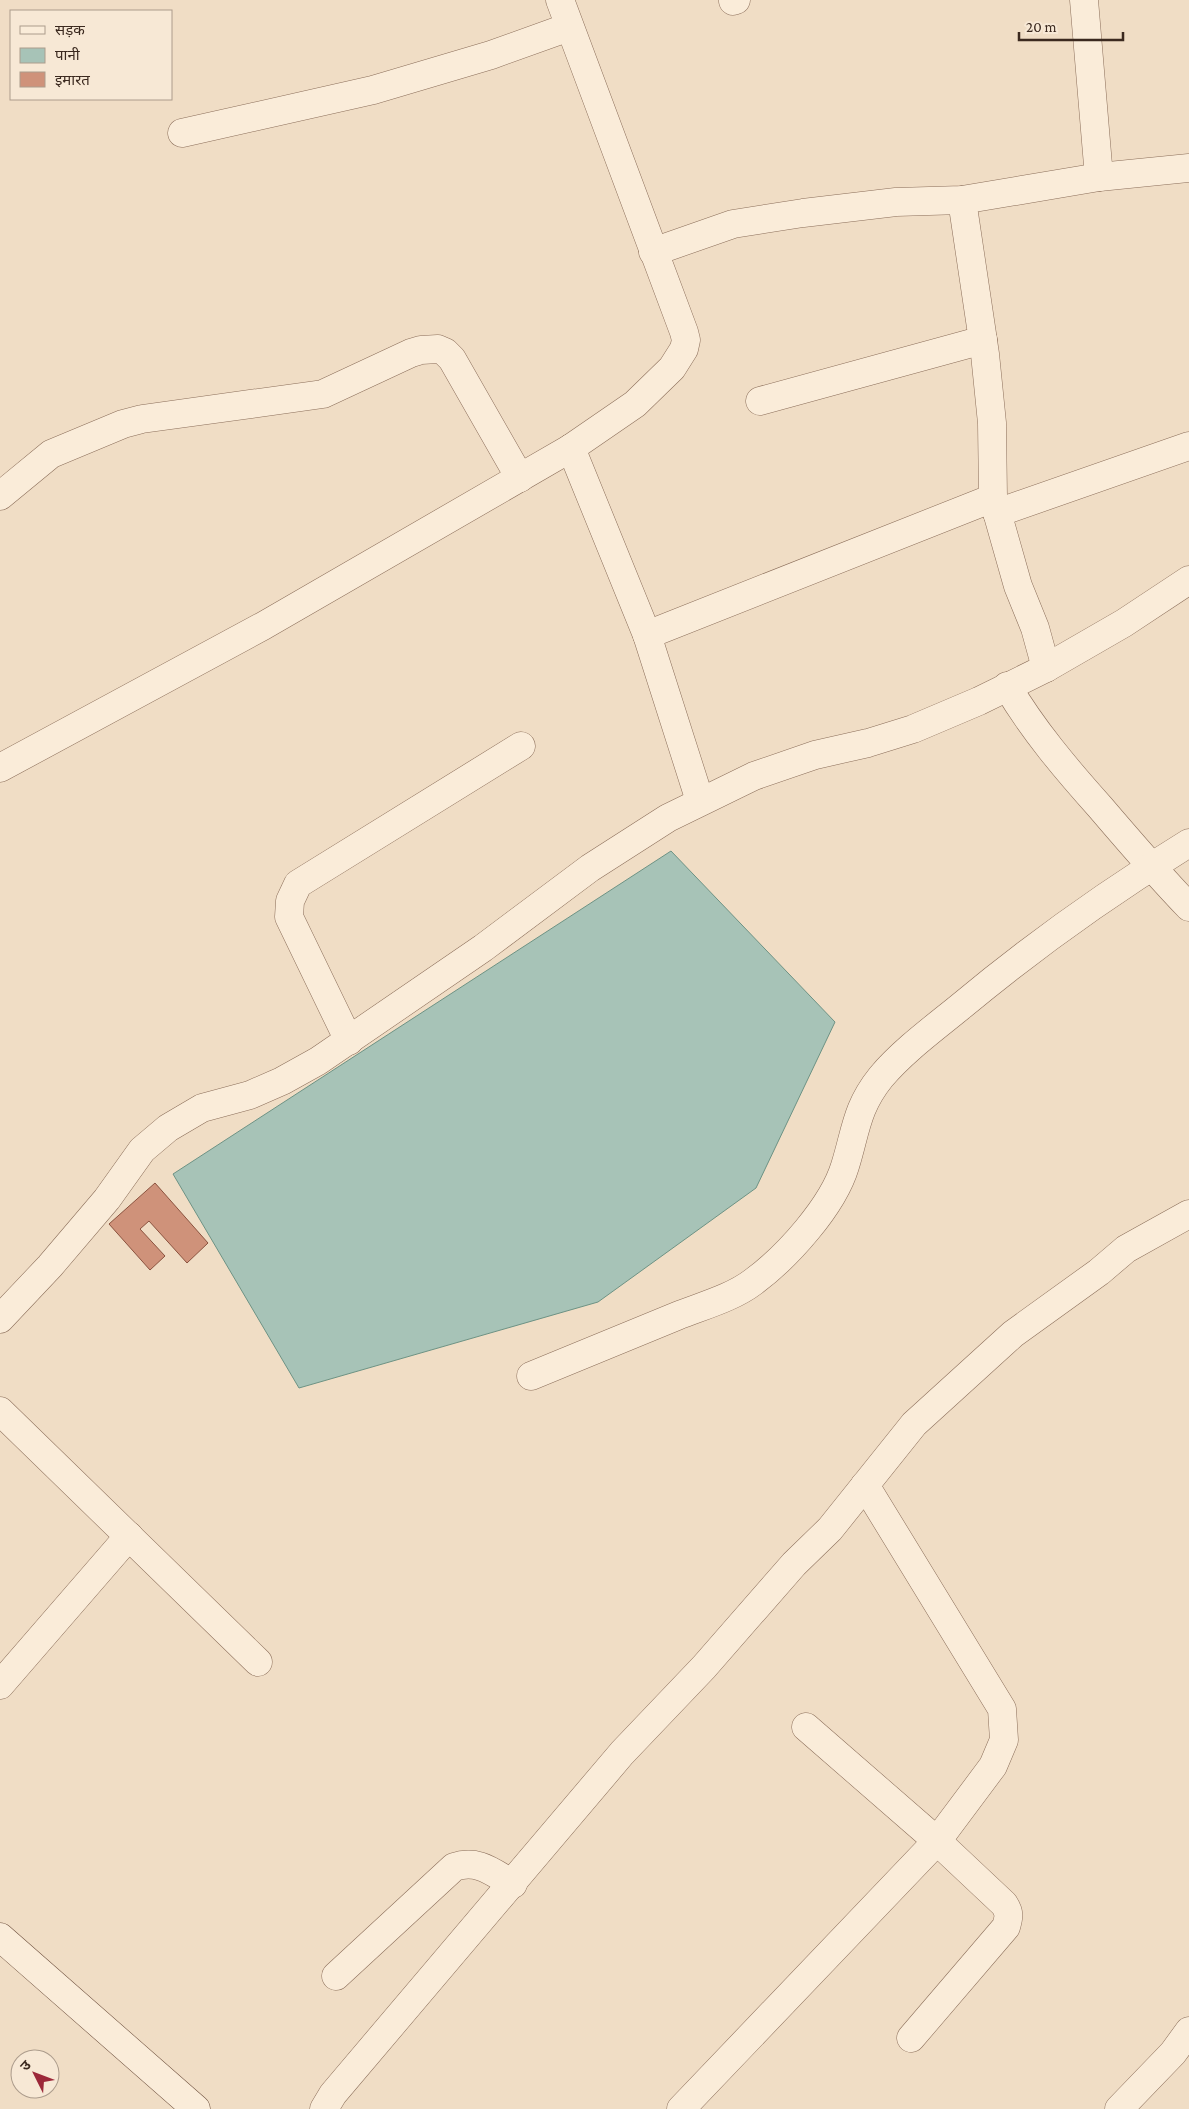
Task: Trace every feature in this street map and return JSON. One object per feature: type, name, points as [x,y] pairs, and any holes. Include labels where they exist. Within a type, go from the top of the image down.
[{"type":"street","points":[[0,768],[263,626],[571,448],[635,404],[672,368],[684,349],[686,340],[684,332],[560,0]]},
{"type":"street","points":[[1084,0],[1099,177]]},
{"type":"street","points":[[182,133],[373,90],[475,60],[569,27]]},
{"type":"street","points":[[653,252],[733,224],[803,213],[896,202],[962,200],[1099,177],[1189,168]]},
{"type":"street","points":[[962,200],[992,423],[995,506],[1018,586],[1035,628],[1046,668]]},
{"type":"street","points":[[760,401],[982,340]]},
{"type":"street","points":[[0,496],[51,454],[123,424],[142,419],[323,394],[411,353],[438,349],[446,352],[452,359],[520,478]]},
{"type":"street","points":[[647,635],[995,506],[1189,446]]},
{"type":"street","points":[[571,448],[647,635],[700,801]]},
{"type":"street","points":[[0,1319],[50,1266],[107,1199],[142,1150],[168,1128],[202,1108],[250,1095],[282,1081],[348,1041],[483,948],[590,868],[668,818],[754,776],[816,754],[868,743],[913,729],[979,701],[1046,668],[1124,624],[1189,580]]},
{"type":"street","points":[[1007,686],[1058,759],[1151,867],[1189,907]]},
{"type":"street","points":[[348,1041],[288,917],[290,901],[298,884],[521,746]]},
{"type":"street","points":[[531,1376],[718,1300],[752,1283],[819,1216],[834,1193],[845,1167],[856,1120],[866,1099],[882,1077],[922,1038],[996,977],[1055,933],[1151,867],[1189,844]]},
{"type":"street","points":[[324,2109],[333,2094],[513,1884],[622,1753],[704,1667],[794,1564],[830,1529],[914,1424],[1013,1334],[1099,1272],[1126,1248],[1189,1214]]},
{"type":"street","points":[[0,1410],[258,1662]]},
{"type":"street","points":[[681,2109],[937,1841],[993,1766],[1004,1740],[1002,1708],[866,1485]]},
{"type":"street","points":[[0,1685],[129,1536]]},
{"type":"street","points":[[806,1727],[937,1841],[1004,1904],[1010,1916],[1006,1927],[911,2038]]},
{"type":"street","points":[[336,1976],[454,1867],[466,1863],[479,1865],[513,1884]]},
{"type":"street","points":[[0,1937],[196,2109]]},
{"type":"street","points":[[1120,2109],[1173,2053],[1189,2031]]},
{"type":"water","points":[[671,851],[835,1022],[756,1188],[598,1302],[299,1388],[173,1174]]},
{"type":"building","points":[[155,1183],[208,1243],[187,1263],[149,1221],[140,1229],[165,1256],[150,1270],[109,1224]]}]
